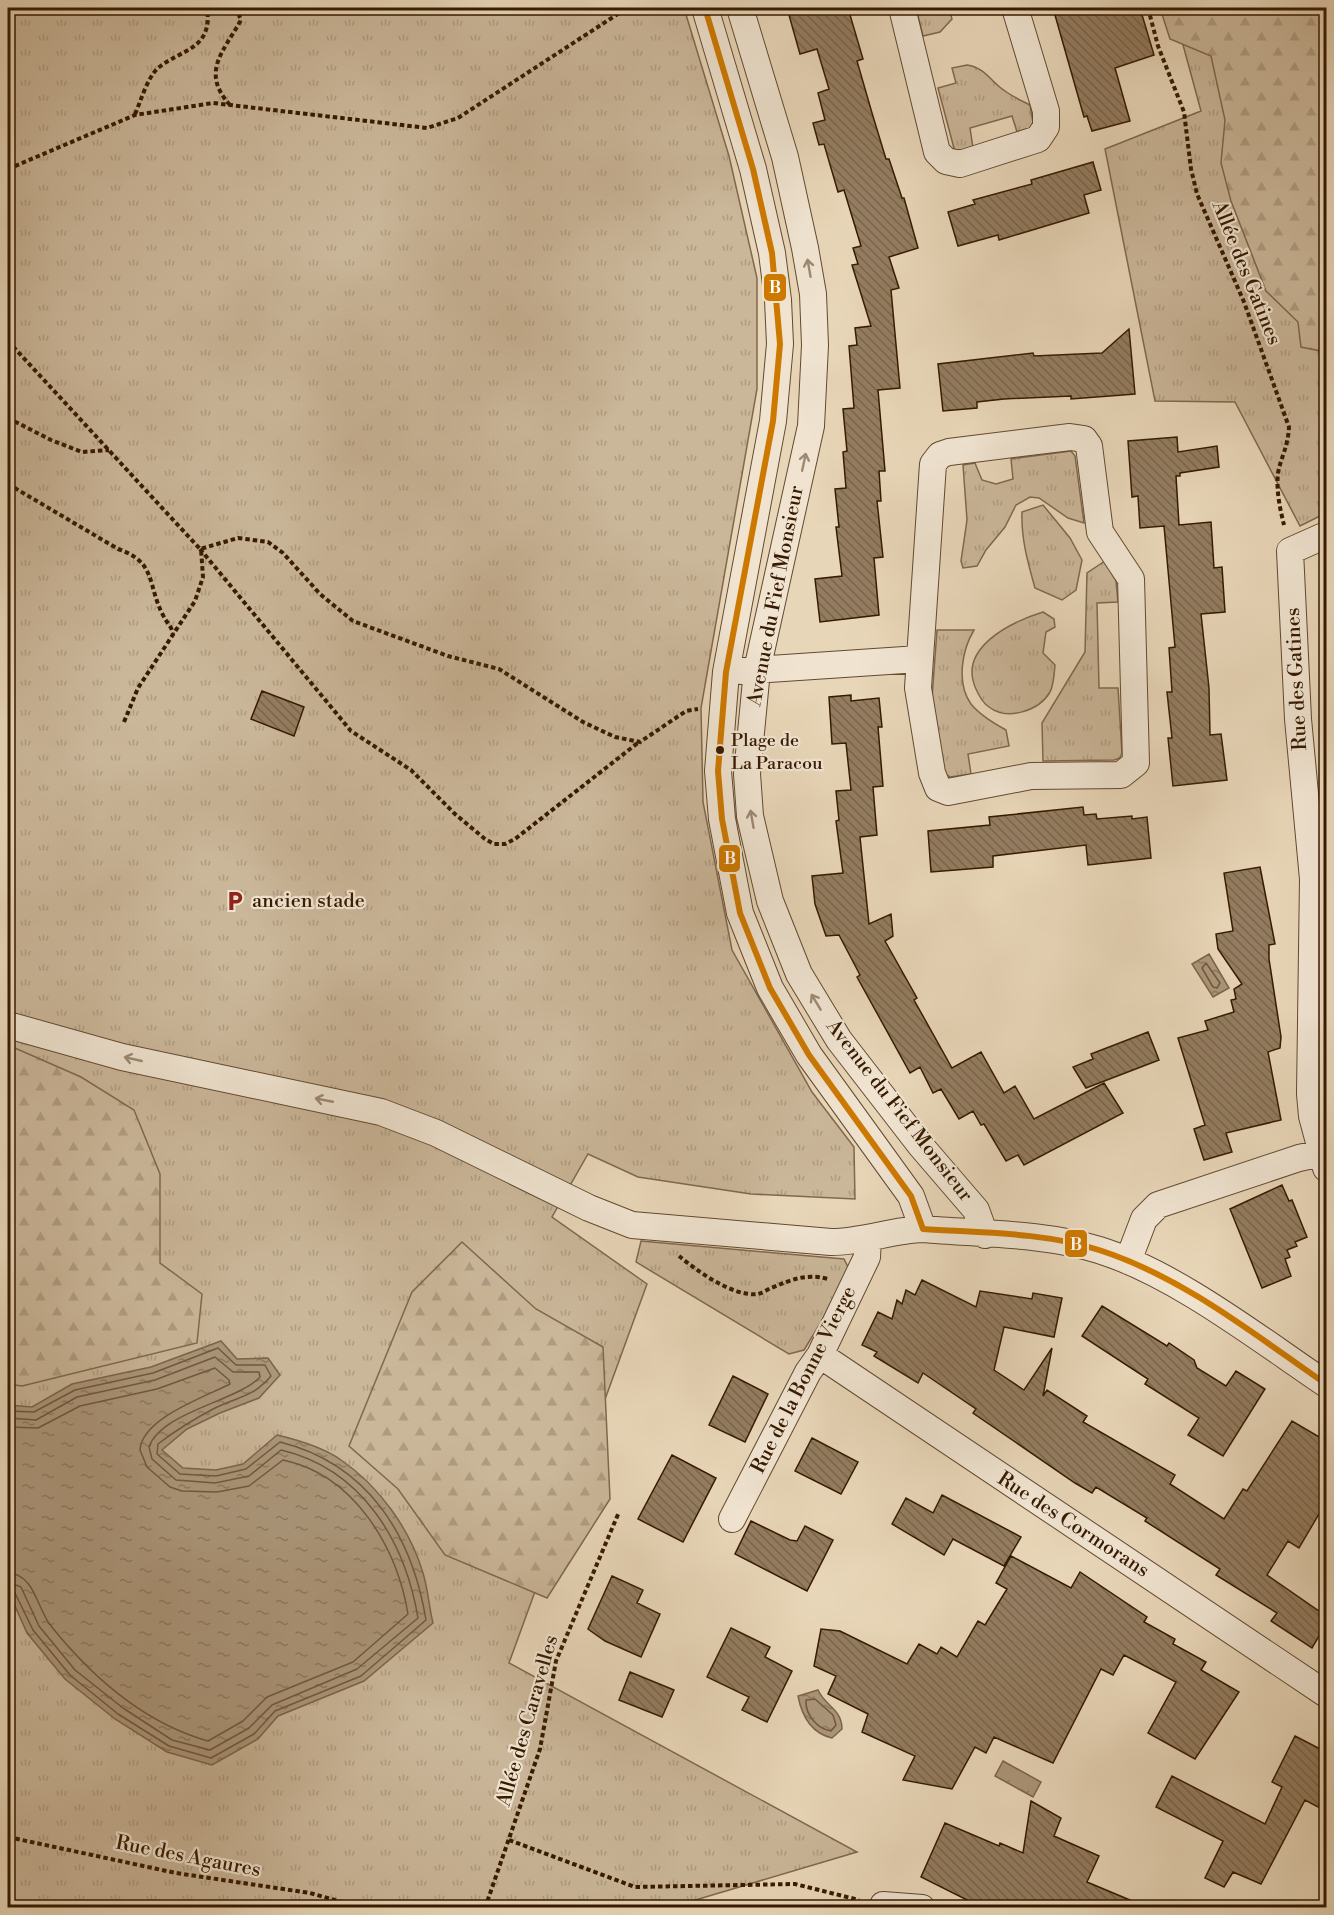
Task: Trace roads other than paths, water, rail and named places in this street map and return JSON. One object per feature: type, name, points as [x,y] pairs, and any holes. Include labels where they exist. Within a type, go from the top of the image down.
[{"type":"street","name":"Avenue du Fief Monsieur","points":[[705,8],[753,169],[772,253],[779,333],[773,421],[726,672],[718,771],[722,819],[740,913],[770,988],[798,1036],[911,1196],[923,1228]]},
{"type":"street","name":"Avenue du Fief Monsieur","points":[[740,8],[785,157],[813,294],[815,345],[811,426],[757,670],[747,774],[750,816],[771,901],[799,974],[839,1040],[921,1146],[976,1210],[985,1235]]},
{"type":"street","points":[[902,8],[937,152],[946,161],[960,164],[1038,139],[1046,127],[1046,111],[1015,8]]},
{"type":"street","points":[[1070,436],[1084,439],[1089,446],[1100,532],[1131,579],[1136,764],[1120,775],[1031,776],[948,792],[938,788],[932,773],[922,718],[918,688],[919,659],[933,464],[940,455],[949,452],[1070,436]]},
{"type":"street","name":"Rue des Gatines","points":[[1324,1161],[1310,1094],[1320,876],[1298,719],[1290,551],[1326,535]]},
{"type":"street","points":[[726,672],[919,659]]},
{"type":"street","points":[[8,1025],[122,1057],[381,1113],[436,1133],[589,1208],[632,1225],[831,1242],[868,1239],[901,1230],[923,1228],[1066,1243],[1128,1261],[1172,1282],[1322,1374]]},
{"type":"street","points":[[1128,1261],[1144,1219],[1158,1205],[1299,1158],[1324,1161]]},
{"type":"street","name":"Rue de la Bonne Vierge","points":[[732,1519],[808,1372],[820,1355],[867,1257],[868,1239]]},
{"type":"street","name":"Rue des Cormorans","points":[[820,1355],[1326,1694]]},
{"type":"street","points":[[882,1906],[922,1908]]},
{"type":"water","points":[[1209,954],[1229,988],[1213,997],[1192,964]]},
{"type":"water","points":[[221,1341],[237,1359],[268,1358],[280,1375],[259,1398],[187,1429],[162,1450],[183,1468],[216,1470],[243,1464],[277,1435],[310,1444],[334,1455],[368,1482],[391,1510],[410,1540],[423,1573],[433,1623],[364,1681],[278,1716],[258,1739],[212,1765],[167,1752],[115,1719],[65,1679],[27,1633],[8,1590],[8,1405],[32,1407],[72,1384],[151,1367]]},
{"type":"water","points":[[818,1690],[841,1722],[842,1729],[832,1738],[813,1728],[800,1704],[798,1696]]},
{"type":"water","points":[[1003,1761],[1041,1782],[1033,1797],[995,1776]]},
{"type":"place","name":"Plage de La Paracou","points":[[720,750]]},
{"type":"place","name":"ancien stade","points":[[235,901]]}]
